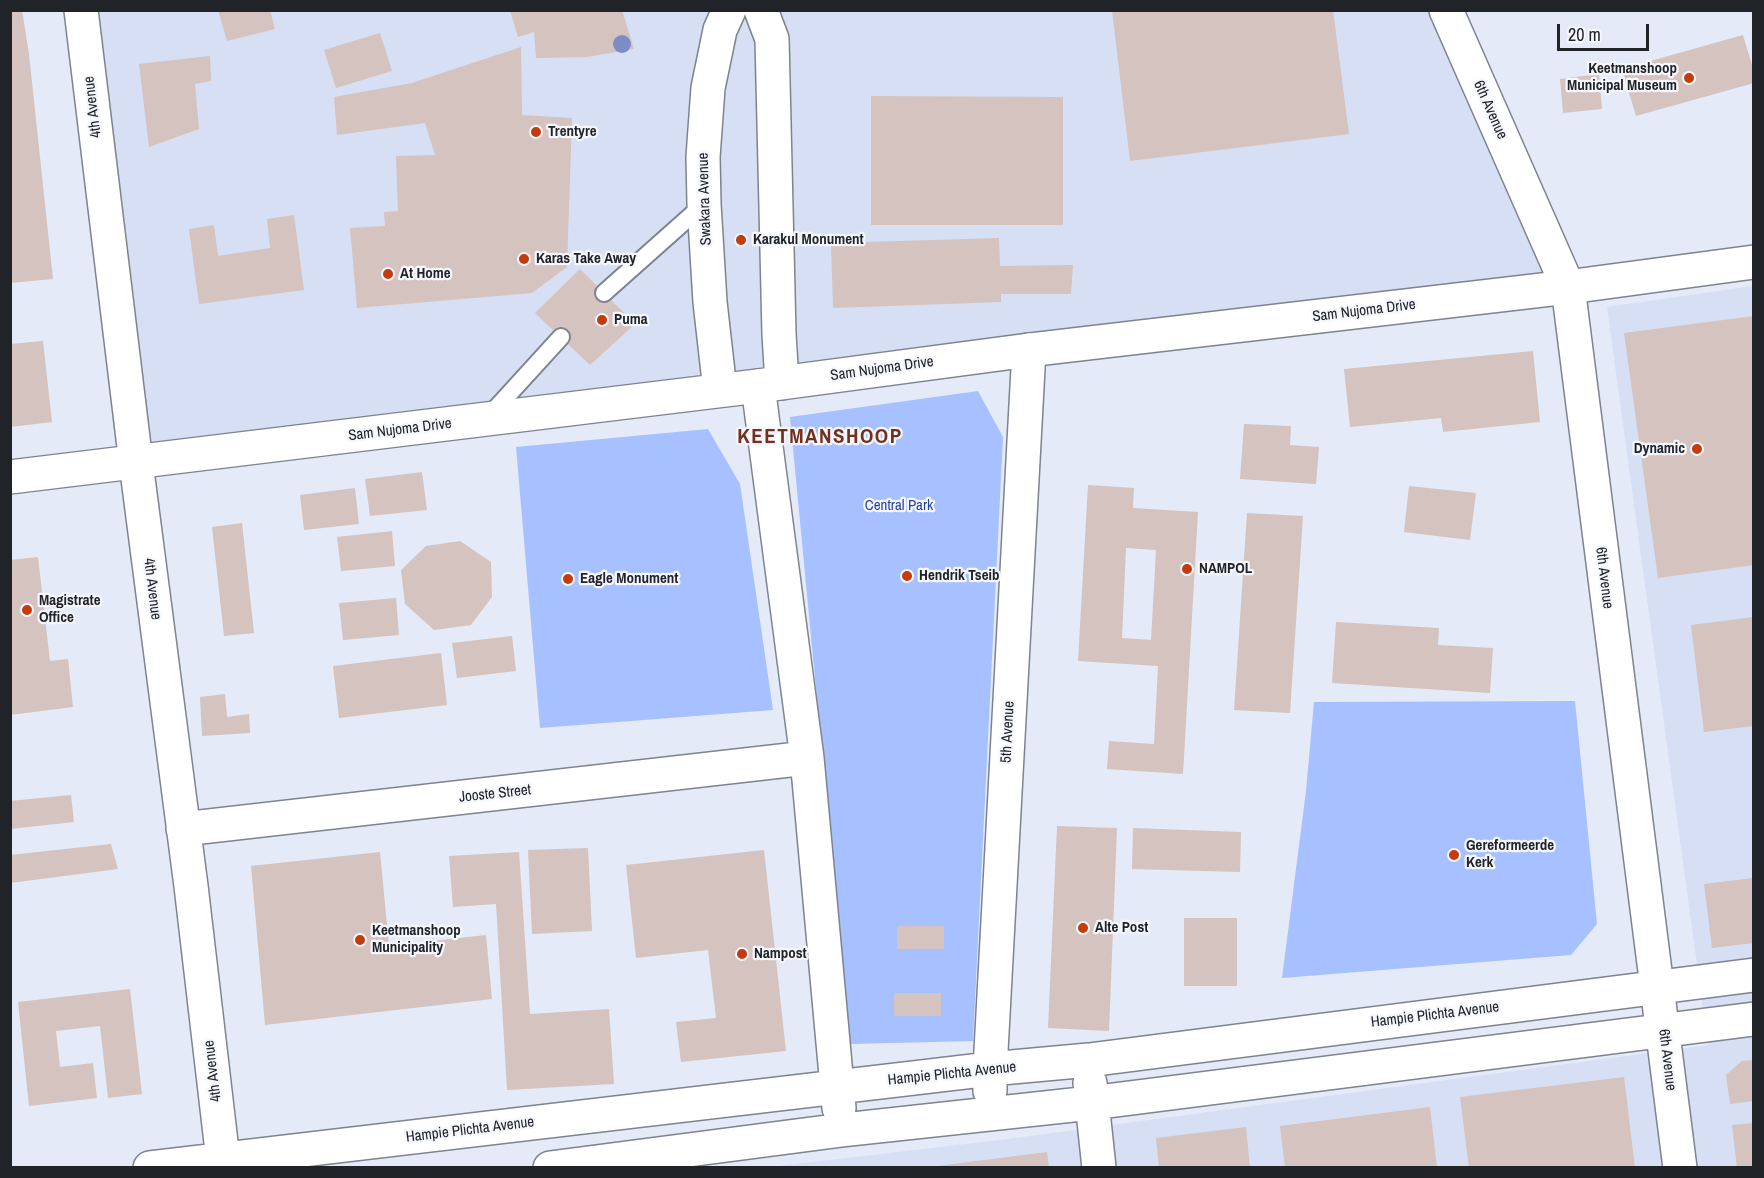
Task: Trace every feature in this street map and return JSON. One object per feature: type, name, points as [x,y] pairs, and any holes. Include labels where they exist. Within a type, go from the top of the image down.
[{"type":"street","name":"4th Avenue","points":[[81,10],[224,1163]]},
{"type":"street","name":"Swakara Avenue","points":[[720,390],[713,334],[703,157],[708,88],[720,30],[729,10]]},
{"type":"street","points":[[761,10],[772,39],[779,334],[770,384],[842,1130]]},
{"type":"street","name":"6th Avenue","points":[[1446,10],[1568,287],[1680,1167]]},
{"type":"street","name":"Sam Nujoma Drive","points":[[10,477],[485,420],[1029,350],[1568,287],[1754,262]]},
{"type":"street","name":"5th Avenue","points":[[990,1114],[990,1069],[1029,350]]},
{"type":"street","name":"Jooste Street","points":[[183,829],[807,758]]},
{"type":"street","name":"Hampie Plichta Avenue","points":[[150,1167],[224,1163],[837,1087],[1089,1060],[1754,975]]},
{"type":"street","points":[[550,1167],[842,1130],[1091,1103],[1754,1019]]},
{"type":"street","points":[[1089,1060],[1091,1103],[1099,1167]]},
{"type":"lane","points":[[604,293],[704,204]]},
{"type":"lane","points":[[485,420],[561,337]]},
{"type":"shaded area","points":[[81,11],[1446,11],[1568,287],[136,463]]},
{"type":"shaded area","points":[[1753,286],[1753,1167],[761,1168],[1000,1140],[1708,1045],[1607,307]]},
{"type":"green space","name":"Central Park","points":[[978,391],[1003,437],[973,1041],[850,1044],[790,417]]},
{"type":"green space","points":[[708,429],[740,484],[773,710],[540,728],[516,447]]},
{"type":"green space","points":[[1575,701],[1597,924],[1571,955],[1282,978],[1306,791],[1314,702]]},
{"type":"building","points":[[10,10],[22,10],[29,54],[53,279],[10,283]]},
{"type":"building","points":[[218,10],[270,10],[275,29],[227,41]]},
{"type":"building","points":[[510,10],[622,10],[634,49],[587,57],[536,58],[534,32],[518,37]]},
{"type":"building","points":[[1112,10],[1333,10],[1349,134],[1130,161]]},
{"type":"building","points":[[380,33],[392,71],[336,88],[324,50]]},
{"type":"building","name":"Keetmanshoop Municipal Museum","points":[[1743,35],[1754,72],[1754,83],[1636,116],[1622,69]]},
{"type":"building","points":[[521,47],[522,115],[572,118],[567,267],[532,293],[357,308],[350,228],[385,226],[384,212],[398,211],[396,156],[435,155],[425,123],[337,135],[334,97],[412,83]]},
{"type":"building","points":[[210,56],[211,81],[195,84],[199,129],[149,147],[139,64]]},
{"type":"building","points":[[1599,74],[1602,109],[1563,113],[1560,79]]},
{"type":"building","points":[[871,96],[1063,97],[1063,225],[871,225]]},
{"type":"building","points":[[294,215],[304,290],[199,304],[189,229],[214,225],[218,256],[270,248],[267,219]]},
{"type":"building","points":[[999,238],[1000,266],[1073,265],[1071,294],[1001,294],[1001,302],[833,308],[831,243]]},
{"type":"building","points":[[580,269],[635,324],[590,365],[535,313]]},
{"type":"building","name":"Dynamic","points":[[1754,316],[1754,565],[1658,578],[1624,333]]},
{"type":"building","points":[[43,341],[52,422],[10,427],[10,344]]},
{"type":"building","points":[[1533,351],[1540,422],[1443,432],[1441,418],[1350,427],[1344,369]]},
{"type":"building","points":[[1244,424],[1291,426],[1290,445],[1319,447],[1316,484],[1240,479]]},
{"type":"building","points":[[422,472],[427,510],[370,516],[365,479]]},
{"type":"building","points":[[1088,485],[1134,488],[1133,508],[1198,512],[1183,774],[1107,769],[1109,741],[1154,744],[1158,666],[1078,661]],"holes":[[[1126,548],[1156,550],[1151,640],[1122,638]]]},
{"type":"building","points":[[1409,486],[1476,493],[1470,540],[1404,532]]},
{"type":"building","points":[[355,488],[359,524],[304,530],[300,495]]},
{"type":"building","points":[[1247,513],[1303,516],[1290,713],[1234,710]]},
{"type":"building","points":[[242,523],[254,633],[224,636],[212,527]]},
{"type":"building","points":[[392,531],[395,566],[341,571],[337,537]]},
{"type":"building","points":[[460,541],[491,562],[492,597],[471,625],[434,630],[405,604],[401,570],[426,546]]},
{"type":"building","name":"Magistrate Office","points":[[38,557],[50,661],[68,659],[73,707],[10,715],[10,560]]},
{"type":"building","points":[[396,598],[399,635],[343,640],[339,603]]},
{"type":"building","points":[[1754,617],[1754,726],[1704,732],[1691,625]]},
{"type":"building","points":[[1336,622],[1439,628],[1438,645],[1493,648],[1490,693],[1332,683]]},
{"type":"building","points":[[512,636],[516,671],[457,678],[452,643]]},
{"type":"building","points":[[441,653],[447,705],[339,718],[333,666]]},
{"type":"building","points":[[225,694],[227,717],[249,714],[250,733],[202,736],[200,697]]},
{"type":"building","points":[[71,795],[74,822],[10,829],[10,801]]},
{"type":"building","name":"Alte Post","points":[[1057,826],[1117,828],[1109,1031],[1048,1028]]},
{"type":"building","points":[[1133,828],[1241,832],[1240,872],[1132,869]]},
{"type":"building","points":[[111,844],[118,869],[10,883],[10,855]]},
{"type":"building","points":[[588,848],[592,931],[532,934],[528,850]]},
{"type":"building","name":"Nampost","points":[[764,850],[786,1051],[681,1062],[676,1022],[716,1018],[708,950],[636,958],[626,865]]},
{"type":"building","name":"Keetmanshoop Municipality","points":[[380,852],[389,946],[486,935],[492,999],[265,1025],[251,866]]},
{"type":"building","points":[[519,852],[530,1014],[609,1009],[614,1084],[507,1090],[496,904],[453,907],[449,856]]},
{"type":"building","points":[[1754,878],[1754,943],[1712,948],[1704,884]]},
{"type":"building","points":[[1184,918],[1237,918],[1237,986],[1184,986]]},
{"type":"building","points":[[897,926],[944,926],[944,949],[897,949]]},
{"type":"building","points":[[130,989],[142,1094],[108,1098],[100,1026],[56,1031],[60,1067],[93,1063],[97,1098],[29,1106],[18,1002]]},
{"type":"building","points":[[894,993],[941,993],[941,1016],[894,1016]]},
{"type":"building","points":[[1754,1060],[1754,1101],[1730,1104],[1726,1075],[1742,1061]]},
{"type":"building","points":[[1624,1077],[1635,1168],[1469,1168],[1460,1097]]},
{"type":"building","points":[[1430,1107],[1437,1168],[1285,1168],[1280,1126]]},
{"type":"building","points":[[1754,1123],[1754,1168],[1737,1168],[1732,1125]]},
{"type":"building","points":[[1246,1127],[1250,1168],[1159,1168],[1156,1138]]},
{"type":"building","points":[[1047,1152],[1049,1168],[937,1168],[937,1166]]},
{"type":"place","name":"Keetmanshoop Municipal Museum","points":[[1689,78]]},
{"type":"place","name":"Trentyre","points":[[536,132]]},
{"type":"place","name":"Karakul Monument","points":[[741,240]]},
{"type":"place","name":"Karas Take Away","points":[[524,259]]},
{"type":"place","name":"At Home","points":[[388,274]]},
{"type":"place","name":"Puma","points":[[602,320]]},
{"type":"place","name":"Dynamic","points":[[1697,449]]},
{"type":"place","name":"NAMPOL","points":[[1187,569]]},
{"type":"place","name":"Hendrik Tseib","points":[[907,576]]},
{"type":"place","name":"Eagle Monument","points":[[568,579]]},
{"type":"place","name":"Magistrate Office","points":[[27,610]]},
{"type":"place","name":"Gereformeerde Kerk","points":[[1454,855]]},
{"type":"place","name":"Alte Post","points":[[1083,928]]},
{"type":"place","name":"Keetmanshoop Municipality","points":[[360,940]]},
{"type":"place","name":"Nampost","points":[[742,954]]},
{"type":"district","name":"KEETMANSHOOP","points":[[820,437]]}]
